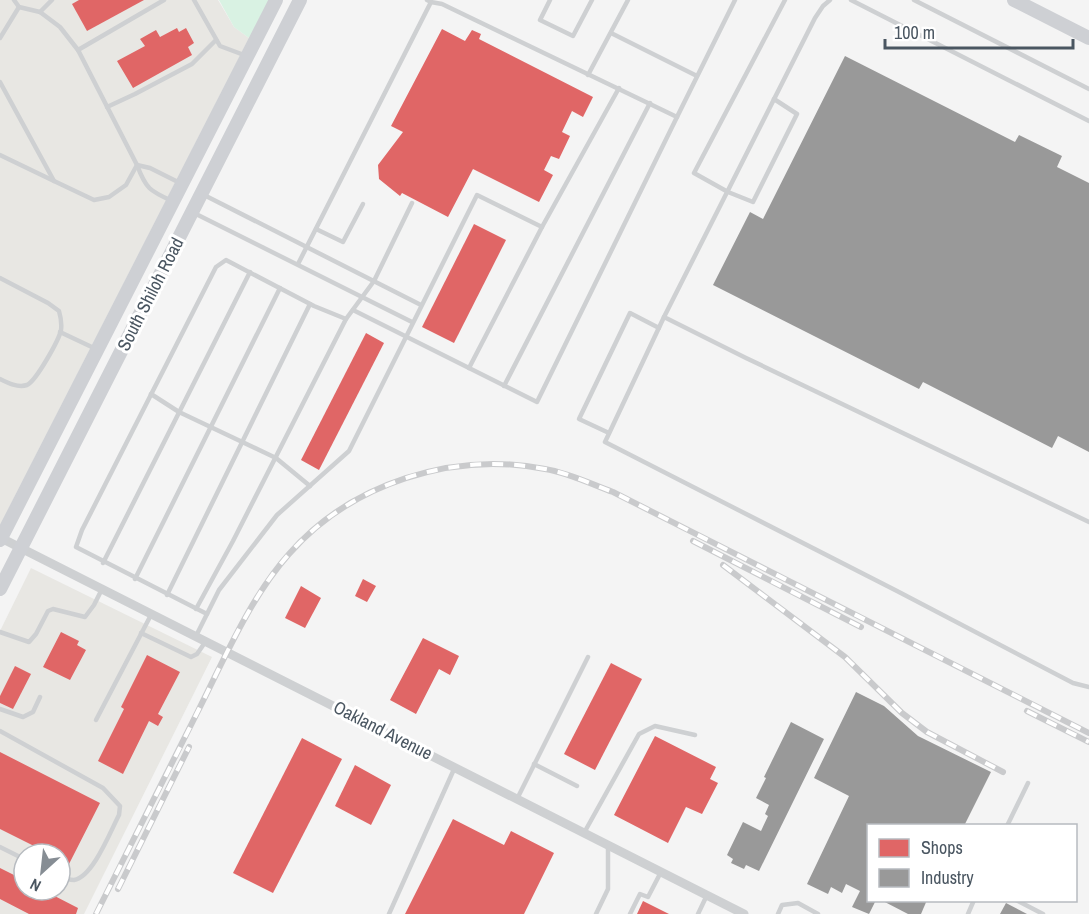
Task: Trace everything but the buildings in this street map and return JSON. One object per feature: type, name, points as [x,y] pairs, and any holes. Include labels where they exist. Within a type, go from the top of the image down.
[{"type":"main road","name":"South Shiloh Road","points":[[0,538],[276,0]]},
{"type":"main road","name":"South Shiloh Road","points":[[0,588],[300,0]]},
{"type":"main road","points":[[1023,2],[1089,38]]},
{"type":"main road","points":[[182,184],[201,194]]},
{"type":"main road","points":[[173,202],[192,212]]},
{"type":"street","name":"Oakland Avenue","points":[[0,538],[744,914]]},
{"type":"lane","points":[[14,0],[19,7],[40,12],[60,27],[78,50],[137,165],[144,184],[173,202]]},
{"type":"lane","points":[[40,12],[52,0]]},
{"type":"lane","points":[[78,50],[164,0]]},
{"type":"lane","points":[[194,0],[220,46],[247,57]]},
{"type":"lane","points":[[550,0],[540,20],[573,36],[592,0]]},
{"type":"lane","points":[[588,75],[628,0]]},
{"type":"lane","points":[[353,310],[537,402],[734,0]]},
{"type":"lane","points":[[774,99],[797,114],[753,202],[728,192],[694,173],[785,0]]},
{"type":"lane","points":[[830,0],[815,18],[664,316],[605,442],[887,585],[1073,683],[1089,687]]},
{"type":"lane","points":[[851,0],[1089,121]]},
{"type":"lane","points":[[914,0],[1089,89]]},
{"type":"lane","points":[[298,264],[429,1],[442,4],[677,117]]},
{"type":"lane","points":[[0,38],[19,7]]},
{"type":"lane","points":[[611,33],[697,76]]},
{"type":"lane","points":[[107,107],[192,64],[216,40]]},
{"type":"lane","points":[[0,84],[54,181]]},
{"type":"lane","points":[[469,368],[542,227],[619,88]]},
{"type":"lane","points":[[504,386],[650,104]]},
{"type":"lane","points":[[0,155],[94,200],[109,197],[126,185],[137,165]]},
{"type":"lane","points":[[137,165],[150,168],[182,184]]},
{"type":"lane","points":[[201,194],[421,305]]},
{"type":"lane","points":[[196,636],[219,590],[277,515],[349,451],[477,195],[542,227]]},
{"type":"lane","points":[[196,609],[346,319],[374,281],[412,203]]},
{"type":"lane","points":[[316,228],[343,242],[363,204]]},
{"type":"lane","points":[[192,212],[412,322]]},
{"type":"lane","points":[[207,614],[75,547],[216,267],[226,260],[310,304],[346,319]]},
{"type":"lane","points":[[103,563],[250,272]]},
{"type":"lane","points":[[0,278],[48,303],[59,311],[61,321],[60,332],[38,374],[29,384],[21,386],[0,379]]},
{"type":"lane","points":[[135,579],[280,288]]},
{"type":"lane","points":[[167,595],[310,304]]},
{"type":"lane","points":[[609,433],[579,419],[630,313],[659,328]]},
{"type":"lane","points":[[664,316],[746,358],[1089,522]]},
{"type":"lane","points":[[60,332],[97,349]]},
{"type":"lane","points":[[151,394],[179,412],[276,458],[310,486]]},
{"type":"lane","points":[[0,632],[29,642],[48,611],[53,609],[85,617],[102,588]]},
{"type":"lane","points":[[96,720],[152,613]]},
{"type":"lane","points":[[141,633],[191,657],[197,654],[206,641]]},
{"type":"lane","points":[[518,799],[588,657]]},
{"type":"lane","points":[[0,709],[23,717],[33,712],[40,697]]},
{"type":"lane","points":[[584,832],[639,734],[655,726],[695,735]]},
{"type":"lane","points":[[0,731],[103,788],[120,806],[119,815],[100,852],[87,871],[79,878],[72,880]]},
{"type":"lane","points":[[534,764],[577,786]]},
{"type":"lane","points":[[389,914],[455,767]]},
{"type":"lane","points":[[1008,824],[1028,783]]},
{"type":"lane","points":[[596,914],[608,889],[608,845]]},
{"type":"lane","points":[[630,914],[640,894],[648,897],[661,872]]},
{"type":"lane","points":[[698,914],[707,895]]},
{"type":"lane","points":[[1020,902],[1043,914]]},
{"type":"lane","points":[[778,914],[782,905],[798,903],[818,914]]},
{"type":"shaded area","points":[[0,0],[218,0],[234,27],[249,38],[0,525]]},
{"type":"shaded area","points":[[31,568],[212,657],[84,914],[0,914],[0,631]]},
{"type":"green space","points":[[219,0],[269,0],[249,38],[234,27]]},
{"type":"railway","points":[[96,914],[238,632],[261,591],[275,572],[314,529],[342,508],[373,491],[406,478],[440,469],[475,465],[510,465],[545,469],[613,492],[1089,733]]},
{"type":"railway","points":[[693,541],[861,627]]},
{"type":"railway","points":[[723,565],[845,657],[902,713],[927,732],[1003,772]]},
{"type":"railway","points":[[1027,711],[1089,742]]},
{"type":"railway","points":[[118,889],[189,747]]}]
